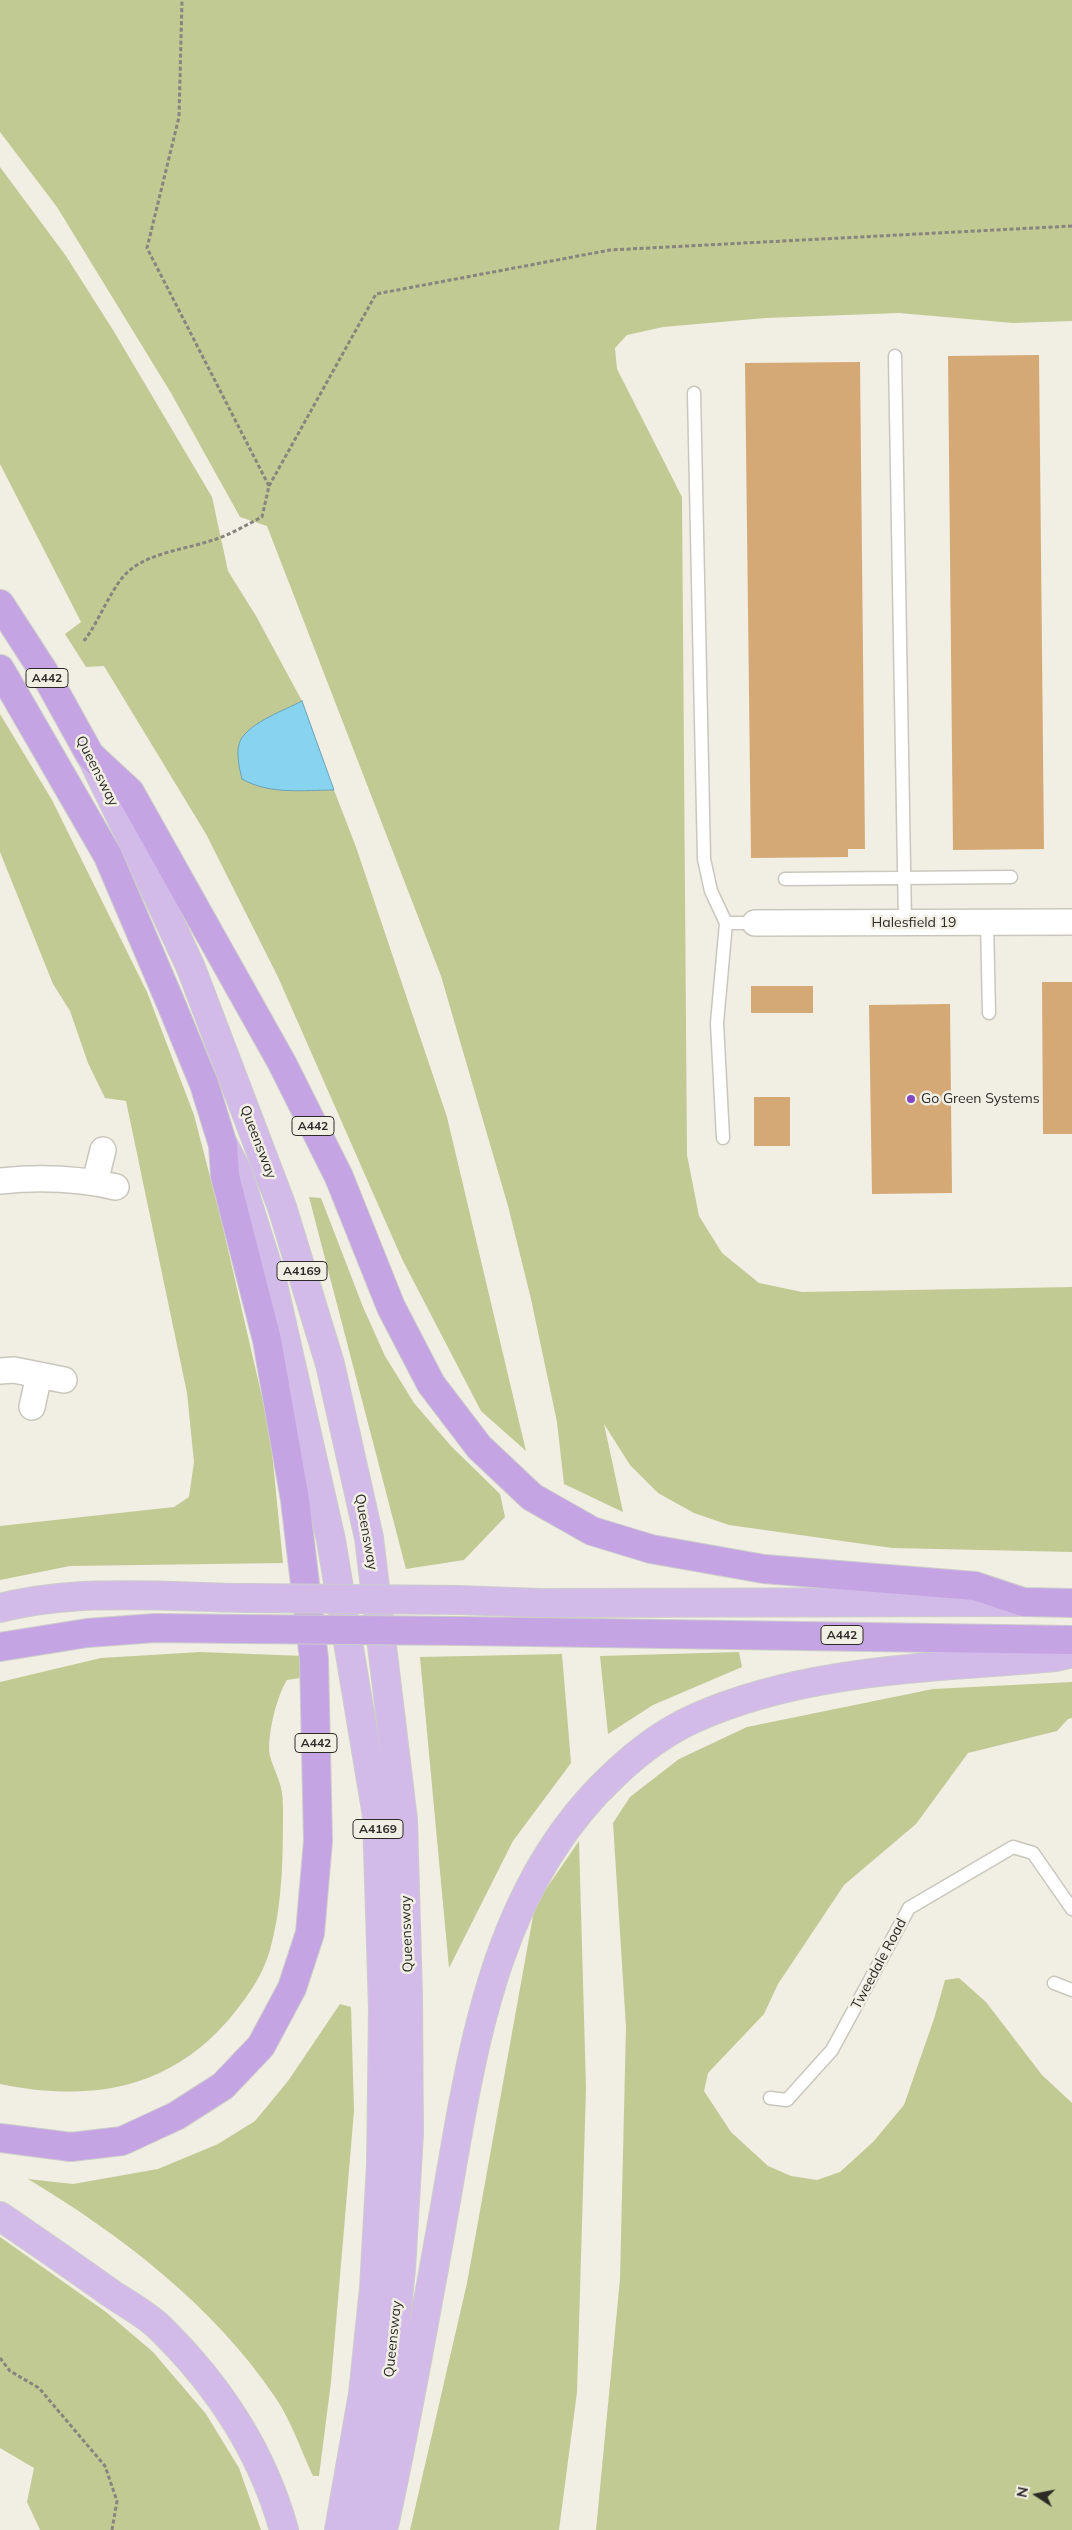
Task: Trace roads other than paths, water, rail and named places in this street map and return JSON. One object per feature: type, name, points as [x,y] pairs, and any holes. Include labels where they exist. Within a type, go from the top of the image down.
[{"type":"highway","name":"Queensway","points":[[0,604],[44,672],[90,755]]},
{"type":"highway","name":"Queensway","points":[[0,669],[108,856],[204,1084],[223,1145]]},
{"type":"highway","name":"A442","points":[[90,755],[130,792],[282,1063],[339,1177],[391,1307],[431,1384],[479,1447],[532,1497],[592,1531],[651,1549],[764,1569],[975,1586],[1023,1602],[1072,1603]]},
{"type":"highway","name":"A442","points":[[0,2138],[71,2147],[122,2141],[176,2116],[224,2086],[261,2046],[292,1988],[310,1933],[318,1841],[314,1659],[295,1500],[267,1340],[225,1176],[223,1145]]},
{"type":"highway","name":"A442","points":[[0,1647],[87,1633],[155,1628],[1072,1640]]},
{"type":"main road","name":"Queensway","points":[[90,755],[132,840],[191,968],[282,1207],[330,1364],[369,1538],[403,1820],[408,1994],[409,2134],[400,2269],[388,2394],[365,2530]]},
{"type":"main road","name":"Queensway","points":[[223,1145],[238,1173],[272,1280],[331,1540],[377,1816],[383,2010],[380,2194],[374,2288],[363,2394],[339,2530]]},
{"type":"main road","points":[[0,1608],[25,1601],[90,1596],[458,1600],[540,1603],[1023,1602]]},
{"type":"main road","points":[[383,2530],[407,2420],[462,2112],[484,2008],[508,1931],[538,1870],[565,1827],[598,1790],[631,1759],[672,1730],[691,1720],[776,1690],[880,1673],[1056,1657],[1072,1653]]},
{"type":"main road","points":[[0,2216],[157,2325],[196,2367],[233,2415],[258,2459],[274,2496],[284,2530]]},
{"type":"street","name":"Halesfield 19","points":[[755,923],[1072,922]]},
{"type":"street","points":[[0,1181],[38,1177],[105,1184],[102,1150]]},
{"type":"street","points":[[0,1371],[14,1370],[64,1380]]},
{"type":"street","points":[[32,1407],[39,1375]]},
{"type":"lane","points":[[895,356],[905,923]]},
{"type":"lane","points":[[694,393],[702,833],[704,859],[712,891],[726,923],[717,1022],[723,1138]]},
{"type":"lane","points":[[785,879],[1011,876]]},
{"type":"lane","points":[[987,922],[989,1013]]},
{"type":"lane","points":[[726,923],[755,923]]},
{"type":"lane","name":"Tweedale Road","points":[[770,2098],[788,2100],[832,2050],[909,1908],[1013,1847],[1033,1853],[1072,1908]]},
{"type":"lane","points":[[1054,1983],[1072,1990]]},
{"type":"water","points":[[302,701],[334,790],[275,790],[242,779],[238,753],[241,739],[261,722]]},
{"type":"place","name":"Go Green Systems","points":[[911,1099]]}]
